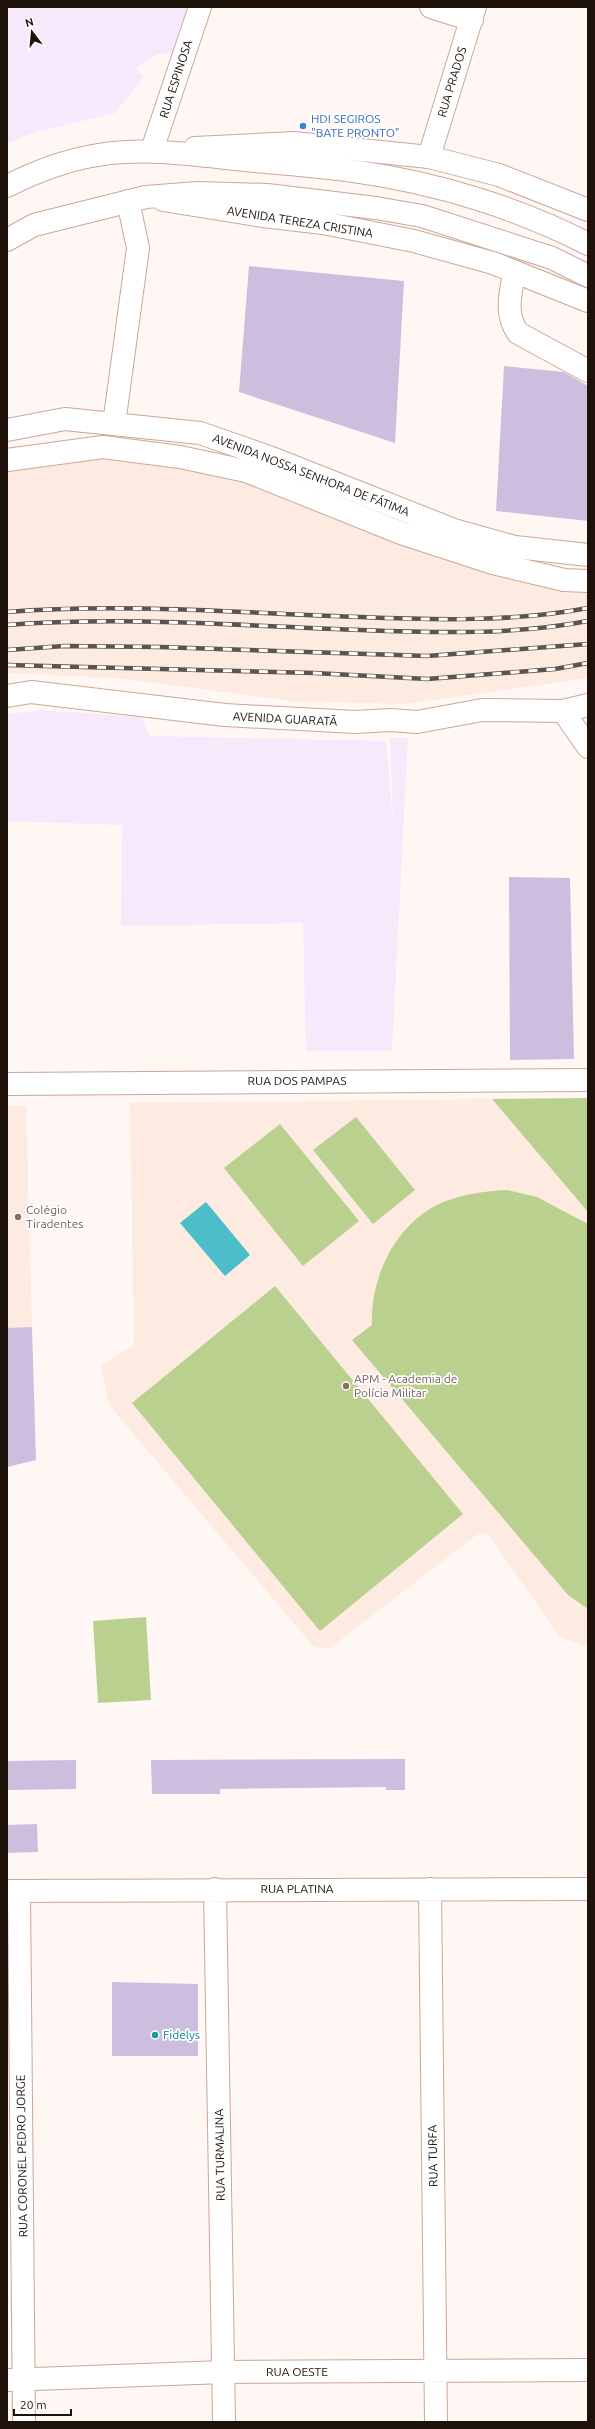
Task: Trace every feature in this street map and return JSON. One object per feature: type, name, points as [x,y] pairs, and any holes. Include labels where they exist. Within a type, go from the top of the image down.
[{"type":"main road","name":"RUA ESPINOSA","points":[[152,150],[200,7]]},
{"type":"main road","points":[[431,7],[473,13]]},
{"type":"main road","name":"RUA PRADOS","points":[[429,157],[473,13]]},
{"type":"main road","points":[[7,186],[34,172],[98,155],[152,150],[294,143],[429,157],[499,175],[588,210]]},
{"type":"main road","points":[[152,150],[359,172],[418,184],[490,204],[564,232],[588,244]]},
{"type":"main road","name":"AVENIDA TEREZA CRISTINA","points":[[7,240],[34,226],[137,199],[198,193],[267,195],[376,208],[422,216],[552,258],[588,276]]},
{"type":"main road","points":[[114,424],[138,248],[137,199]]},
{"type":"main road","name":"AVENIDA TEREZA CRISTINA","points":[[137,199],[323,223],[391,236],[493,264],[588,301]]},
{"type":"main road","points":[[514,272],[508,310],[512,324],[518,333],[588,371]]},
{"type":"main road","name":"AVENIDA NOSSA SENHORA DE FÁTIMA","points":[[7,430],[65,419],[200,434],[269,457],[454,530],[515,547],[588,555]]},
{"type":"main road","name":"AVENIDA NOSSA SENHORA DE FÁTIMA","points":[[7,460],[104,447],[180,456],[246,471],[401,533],[493,563],[564,580],[588,581]]},
{"type":"main road","name":"AVENIDA GUARATÃ","points":[[7,696],[32,692],[225,715],[355,722],[391,720],[417,722],[482,710],[563,711],[588,706]]},
{"type":"main road","points":[[563,711],[588,747]]},
{"type":"main road","name":"RUA DOS PAMPAS","points":[[9,1081],[588,1080]]},
{"type":"main road","name":"RUA PLATINA","points":[[13,1891],[215,1889],[588,1889]]},
{"type":"main road","name":"RUA TURMALINA","points":[[215,1889],[224,2422]]},
{"type":"main road","name":"RUA TURFA","points":[[430,1889],[436,2422]]},
{"type":"main road","name":"RUA CORONEL PEDRO JORGE","points":[[13,1891],[16,2380],[24,2422]]},
{"type":"main road","name":"RUA OESTE","points":[[16,2380],[224,2372],[588,2370]]},
{"type":"shaded area","points":[[7,7],[195,7],[181,53],[158,54],[136,68],[144,77],[115,113],[37,132],[7,143]]},
{"type":"shaded area","points":[[85,456],[165,459],[250,482],[588,589],[588,678],[404,704],[292,701],[118,678],[7,673],[7,467]]},
{"type":"shaded area","points":[[42,710],[141,717],[150,736],[386,741],[393,821],[390,738],[408,738],[392,1051],[306,1051],[303,923],[121,926],[122,825],[7,821],[7,714]]},
{"type":"shaded area","name":"APM - Academia de Polícia Militar","points":[[492,1099],[588,1212],[588,1647],[560,1637],[488,1534],[479,1533],[329,1649],[314,1647],[109,1405],[101,1366],[134,1345],[130,1103]]},
{"type":"shaded area","name":"Colégio Tiradentes","points":[[7,1106],[26,1106],[32,1327],[7,1328]]},
{"type":"green space","points":[[588,1098],[588,1212],[492,1099]]},
{"type":"green space","points":[[356,1117],[415,1190],[373,1224],[313,1150]]},
{"type":"green space","points":[[280,1124],[359,1221],[303,1266],[224,1168]]},
{"type":"green space","points":[[507,1190],[537,1197],[588,1224],[588,1609],[568,1595],[352,1340],[372,1325],[372,1308],[380,1274],[387,1258],[406,1229],[433,1207],[451,1199],[469,1194]]},
{"type":"green space","points":[[275,1286],[463,1514],[320,1631],[132,1403]]},
{"type":"green space","points":[[146,1617],[151,1700],[98,1703],[93,1621]]},
{"type":"water","points":[[206,1202],[250,1255],[225,1276],[180,1223]]},
{"type":"building","points":[[249,266],[404,281],[395,443],[239,392]]},
{"type":"building","points":[[504,366],[564,372],[588,386],[588,521],[496,511]]},
{"type":"building","points":[[509,877],[570,878],[574,1059],[510,1060]]},
{"type":"building","points":[[32,1327],[36,1460],[7,1467],[7,1328]]},
{"type":"building","points":[[405,1759],[405,1790],[386,1790],[386,1787],[220,1789],[220,1794],[152,1794],[151,1760]]},
{"type":"building","points":[[76,1760],[76,1789],[7,1790],[7,1761]]},
{"type":"building","points":[[37,1824],[38,1852],[7,1853],[7,1825]]},
{"type":"building","name":"Fidelys","points":[[112,1982],[198,1984],[198,2056],[112,2056]]},
{"type":"railway","points":[[7,612],[95,608],[227,611],[388,618],[474,619],[532,616],[588,608]]},
{"type":"railway","points":[[7,625],[95,621],[228,624],[389,631],[475,632],[532,629],[588,621]]},
{"type":"railway","points":[[7,650],[64,646],[160,647],[427,656],[588,644]]},
{"type":"railway","points":[[7,665],[314,673],[427,679],[555,669],[588,663]]},
{"type":"place","name":"HDI SEGIROS \"BATE PRONTO\"","points":[[303,126]]},
{"type":"place","name":"Colégio Tiradentes","points":[[18,1217]]},
{"type":"place","name":"APM - Academia de Polícia Militar","points":[[346,1386]]},
{"type":"place","name":"Fidelys","points":[[155,2035]]}]
